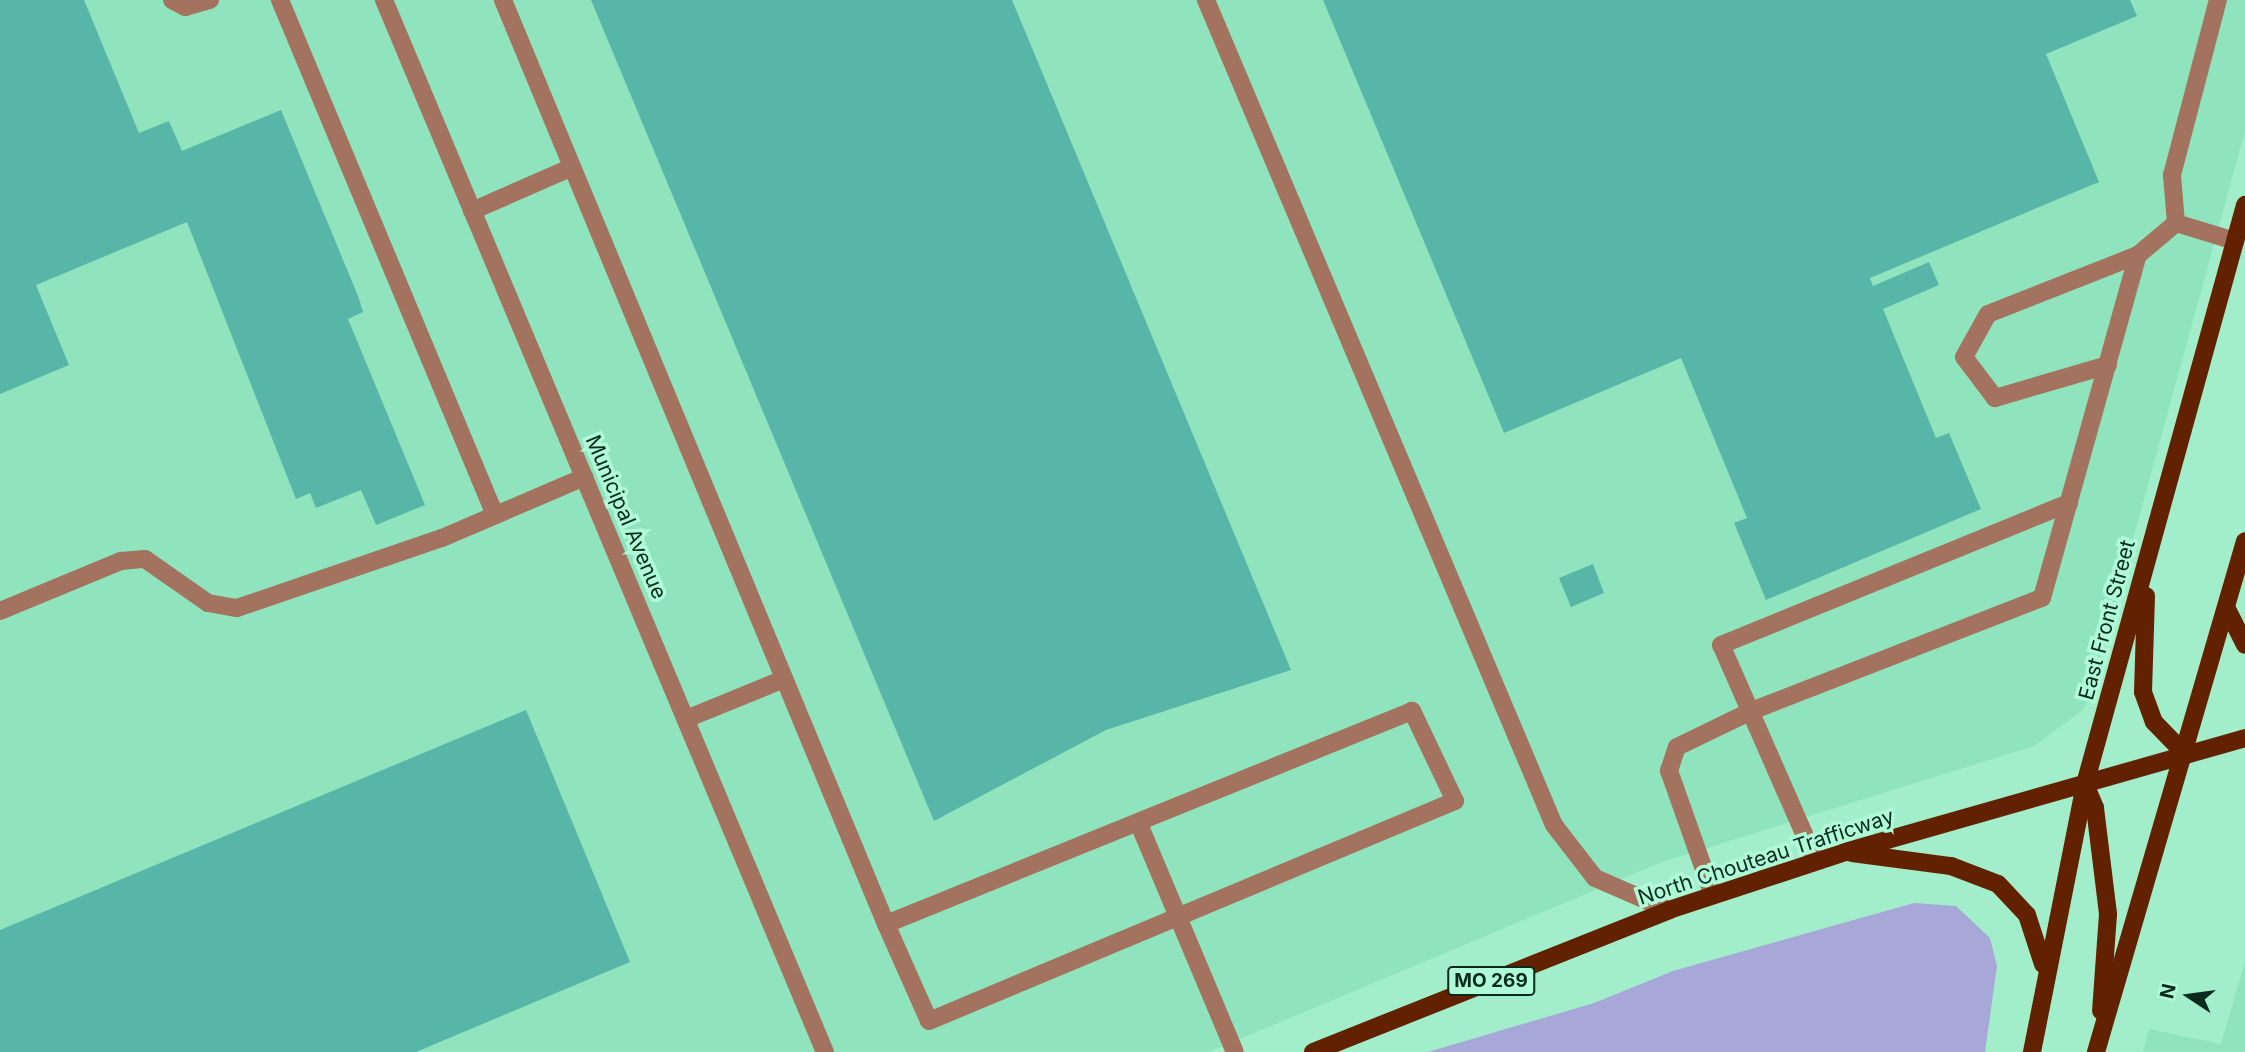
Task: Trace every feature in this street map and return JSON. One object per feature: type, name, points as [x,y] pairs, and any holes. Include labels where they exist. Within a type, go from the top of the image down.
[{"type":"main road","name":"East Front Street","points":[[2032,1052],[2044,975],[2085,784],[2149,552],[2238,249],[2245,205]]},
{"type":"main road","points":[[2097,1047],[2186,755],[2245,541]]},
{"type":"main road","points":[[2149,552],[2143,692],[2154,722],[2186,755]]},
{"type":"main road","points":[[2227,609],[2245,645]]},
{"type":"main road","name":"North Chouteau Trafficway","points":[[1314,1052],[1713,895],[1845,852],[2245,738]]},
{"type":"main road","points":[[2085,784],[2095,808],[2108,914],[2097,1047]]},
{"type":"main road","points":[[1845,852],[1951,866],[1998,884],[2028,915],[2044,975]]},
{"type":"street","points":[[173,0],[185,7],[210,0]]},
{"type":"street","points":[[280,0],[495,515]]},
{"type":"street","name":"Municipal Avenue","points":[[384,0],[825,1052]]},
{"type":"street","points":[[503,0],[784,679],[886,923],[929,1021],[1179,919],[1455,801],[1412,710],[1139,824],[886,923]]},
{"type":"street","points":[[1206,0],[1554,825],[1595,878],[1670,910]]},
{"type":"street","points":[[2176,223],[2172,175],[2218,0]]},
{"type":"street","points":[[472,211],[572,167]]},
{"type":"street","points":[[2176,223],[2238,249]]},
{"type":"street","points":[[2108,365],[1995,398],[1964,357],[1988,314],[2138,255],[2176,223]]},
{"type":"street","points":[[1713,895],[1669,771],[1670,757],[1677,747],[1749,712],[2042,598],[2138,255]]},
{"type":"street","points":[[0,611],[121,561],[145,559],[208,603],[237,608],[495,515],[584,477]]},
{"type":"street","points":[[1816,861],[1721,645],[2020,519],[2069,503]]},
{"type":"street","points":[[686,719],[784,679]]},
{"type":"street","points":[[1139,824],[1235,1052]]},
{"type":"shaded area","points":[[0,0],[2245,0],[2245,131],[2097,671],[2084,709],[2034,746],[1662,862],[1209,1052],[0,1052]]},
{"type":"shaded area","points":[[1914,903],[1956,906],[1990,938],[1997,966],[1985,1052],[1428,1052],[1594,1003],[1673,971]]},
{"type":"shaded area","points":[[2245,962],[2245,1052],[2143,1052],[2149,1029],[2221,1044]]},
{"type":"building","points":[[0,0],[84,0],[139,133],[169,121],[182,151],[281,110],[358,296],[363,312],[348,319],[425,505],[376,525],[361,490],[316,508],[310,493],[296,499],[187,222],[36,285],[69,365],[0,394]]},
{"type":"building","points":[[591,0],[1012,0],[1291,670],[1106,730],[934,821]]},
{"type":"building","points":[[1323,0],[2130,0],[2137,16],[2046,54],[2099,182],[1870,278],[1873,286],[1929,262],[1939,285],[1883,309],[1936,438],[1949,433],[1981,509],[1766,600],[1734,523],[1747,518],[1681,358],[1504,433]]},
{"type":"building","points":[[1593,564],[1604,593],[1571,607],[1559,578]]},
{"type":"building","points":[[526,710],[630,962],[416,1052],[0,1052],[0,930]]}]
